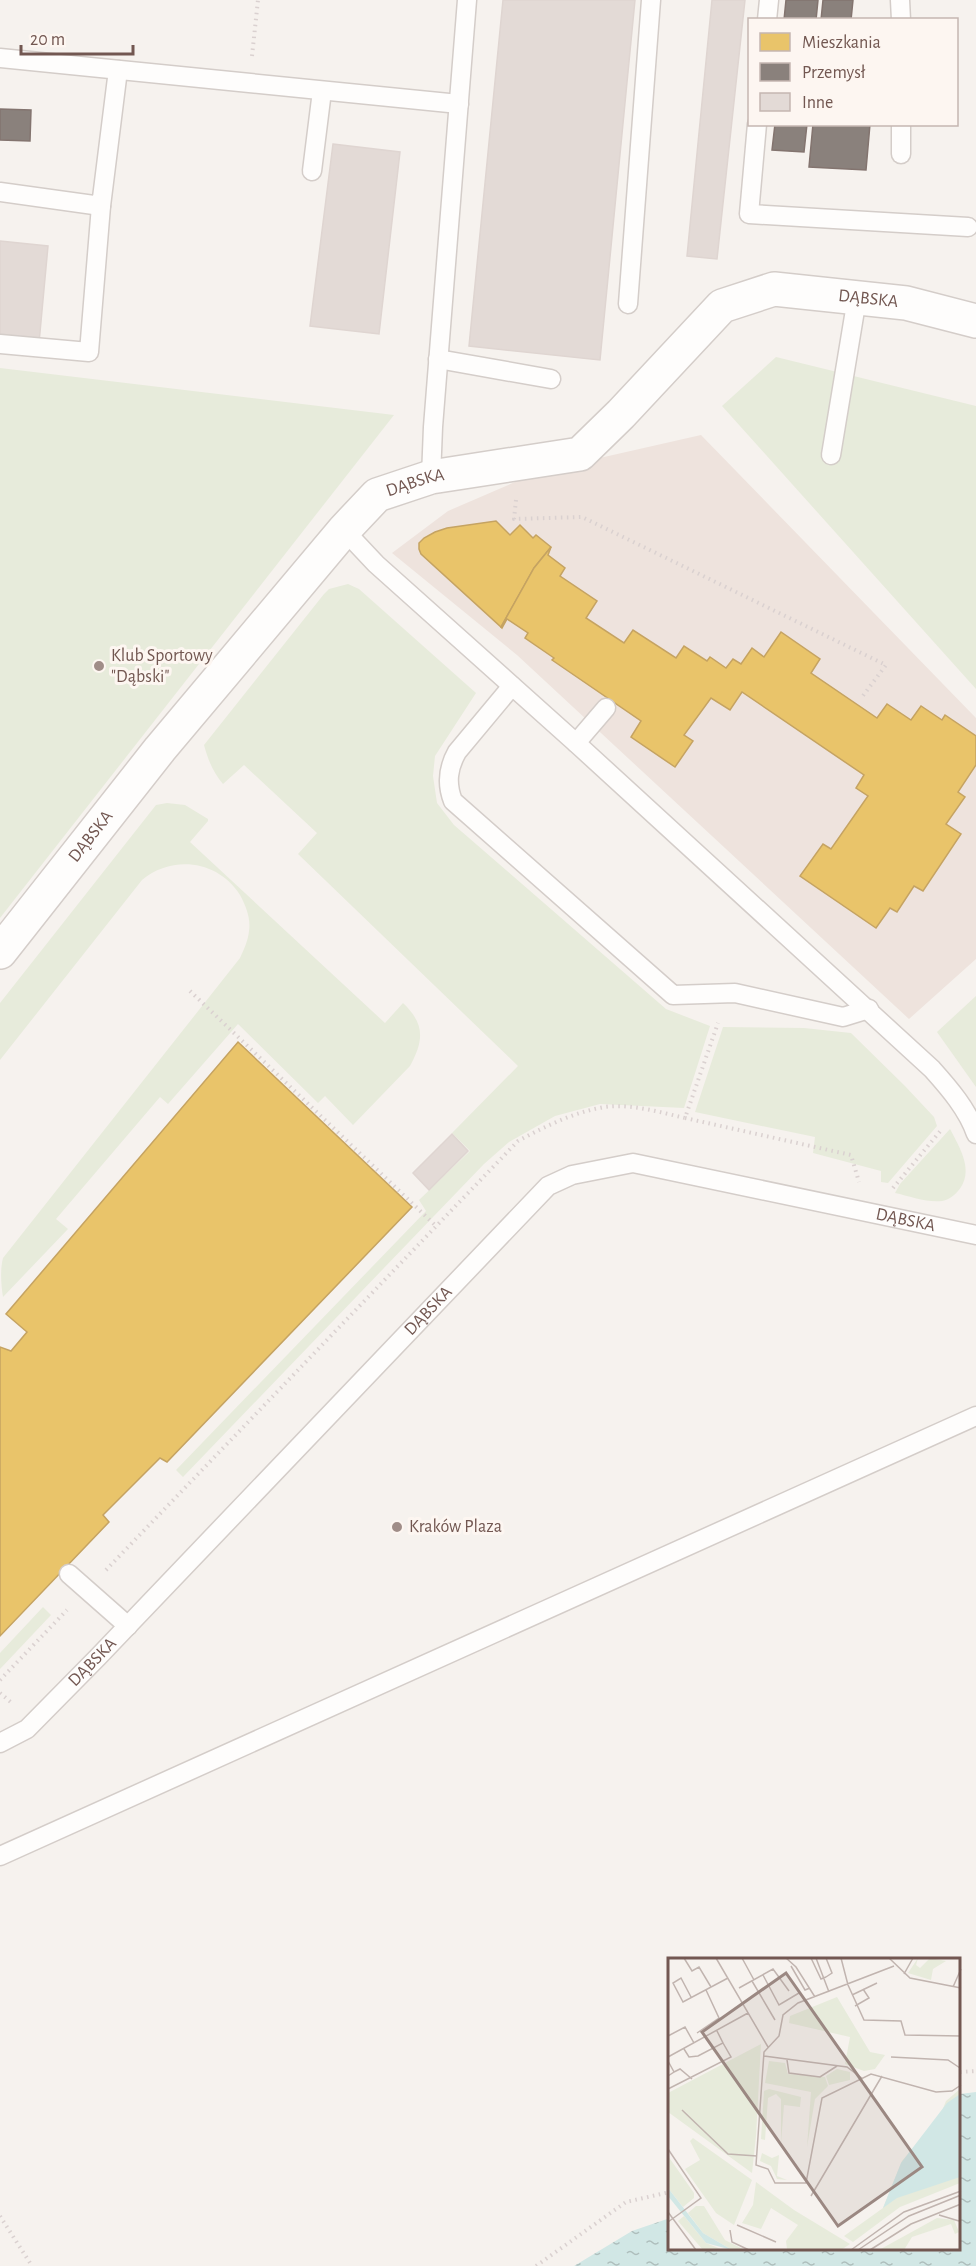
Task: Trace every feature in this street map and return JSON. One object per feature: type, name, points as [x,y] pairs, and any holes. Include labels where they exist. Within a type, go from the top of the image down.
[{"type":"street","name":"DĄBSKA","points":[[0,952],[160,749],[344,530],[377,495],[431,477],[580,454],[621,414],[722,306],[774,289],[906,303],[976,321]]},
{"type":"lane","points":[[431,477],[438,359],[467,0]]},
{"type":"lane","points":[[628,304],[651,0]]},
{"type":"lane","points":[[767,18],[769,0]]},
{"type":"lane","points":[[900,0],[900,18]]},
{"type":"lane","points":[[0,58],[459,104]]},
{"type":"lane","points":[[0,344],[90,352],[101,206],[118,70]]},
{"type":"lane","points":[[312,171],[322,91]]},
{"type":"lane","points":[[757,126],[749,214],[968,227]]},
{"type":"lane","points":[[901,126],[901,154]]},
{"type":"lane","points":[[0,192],[101,206]]},
{"type":"lane","points":[[831,455],[857,298]]},
{"type":"lane","points":[[438,359],[551,379]]},
{"type":"lane","points":[[344,530],[376,564],[869,1009],[946,1085],[973,1125],[976,1134]]},
{"type":"lane","points":[[512,686],[457,752],[451,763],[448,789],[453,801],[673,994],[735,993],[843,1017],[869,1009]]},
{"type":"lane","points":[[576,743],[606,708]]},
{"type":"lane","name":"DĄBSKA","points":[[0,1743],[27,1730],[548,1186],[572,1174],[633,1163],[976,1235]]},
{"type":"lane","points":[[0,1856],[976,1416]]},
{"type":"lane","points":[[69,1574],[128,1626]]},
{"type":"path","points":[[249,83],[258,0]]},
{"type":"path","points":[[517,489],[514,519],[582,517],[886,665],[862,698]]},
{"type":"path","points":[[190,991],[436,1226]]},
{"type":"path","points":[[686,1118],[716,1027],[735,993]]},
{"type":"path","points":[[0,1680],[518,1141],[557,1120],[601,1107],[643,1108],[851,1155],[859,1182],[869,1185]]},
{"type":"path","points":[[961,2072],[976,2071]]},
{"type":"path","points":[[536,2266],[626,2202],[668,2192]]},
{"type":"path","points":[[0,2216],[32,2266]]},
{"type":"shaded area","points":[[701,435],[976,718],[976,959],[909,1019],[517,655],[392,553],[448,511],[538,472]]},
{"type":"green space","points":[[776,357],[976,406],[976,689],[722,406]]},
{"type":"green space","name":"Klub Sportowy \"Dąbski\"","points":[[0,368],[394,415],[0,918]]},
{"type":"green space","points":[[348,584],[359,589],[476,693],[435,756],[433,776],[437,803],[454,825],[666,1009],[710,1026],[684,1108],[600,1104],[555,1116],[509,1142],[484,1164],[183,1477],[176,1470],[426,1211],[419,1200],[470,1151],[452,1133],[518,1066],[298,854],[317,833],[244,765],[223,784],[207,756],[204,745],[324,594],[329,589]]},
{"type":"green space","points":[[167,803],[185,805],[208,819],[190,842],[385,1023],[403,1003],[419,1025],[418,1048],[410,1066],[353,1125],[325,1096],[318,1103],[238,1024],[168,1104],[160,1097],[56,1219],[68,1229],[3,1297],[1,1267],[3,1258],[240,958],[247,942],[249,917],[246,908],[240,895],[220,875],[208,868],[181,864],[154,872],[142,880],[0,1060],[0,1003],[156,805]]},
{"type":"green space","points":[[976,996],[976,1087],[937,1032]]},
{"type":"green space","points":[[723,1027],[804,1028],[851,1033],[934,1117],[937,1126],[888,1183],[881,1182],[881,1171],[813,1153],[815,1137],[695,1112]]},
{"type":"green space","points":[[950,1129],[966,1168],[963,1184],[958,1191],[949,1199],[942,1201],[925,1200],[895,1193],[900,1184]]},
{"type":"green space","points":[[43,1607],[51,1615],[0,1669],[0,1653]]},
{"type":"water","points":[[976,2092],[976,2266],[574,2266],[632,2231],[668,2219],[668,2251],[961,2251],[961,2094]]},
{"type":"building: Mieszkania","points":[[496,521],[510,535],[520,525],[533,538],[536,535],[551,547],[534,568],[501,627],[421,554],[419,549],[419,543],[435,532],[447,528]]},
{"type":"building: Mieszkania","points":[[551,547],[548,555],[565,568],[560,576],[597,601],[586,618],[624,643],[633,630],[676,658],[684,646],[707,661],[710,657],[726,668],[733,659],[741,664],[752,648],[764,657],[781,632],[820,659],[811,673],[877,718],[887,704],[911,720],[921,706],[942,720],[945,715],[976,736],[976,765],[958,792],[965,797],[946,824],[961,834],[923,891],[914,886],[897,912],[890,908],[876,928],[800,876],[823,844],[831,849],[868,796],[856,788],[864,775],[742,692],[730,710],[711,698],[684,735],[693,741],[675,767],[631,737],[641,721],[552,660],[554,658],[525,638],[528,633],[507,619],[502,628],[534,568]]},
{"type":"building: Mieszkania","points":[[238,1042],[412,1207],[167,1462],[160,1458],[103,1515],[109,1522],[0,1636],[0,1347],[11,1351],[27,1332],[6,1314]]},
{"type":"building: Przemysł","points":[[786,0],[818,0],[816,18],[784,18]]},
{"type":"building: Przemysł","points":[[823,0],[853,0],[851,18],[821,18]]},
{"type":"building: Przemysł","points":[[0,109],[31,110],[30,141],[0,140]]},
{"type":"building: Przemysł","points":[[775,126],[807,126],[804,152],[772,150]]},
{"type":"building: Przemysł","points":[[813,126],[870,126],[866,170],[809,167]]},
{"type":"building: Inne","points":[[503,0],[635,0],[600,360],[469,346]]},
{"type":"building: Inne","points":[[712,0],[745,0],[717,259],[687,256]]},
{"type":"building: Inne","points":[[333,144],[400,152],[379,334],[310,326]]},
{"type":"building: Inne","points":[[0,241],[48,246],[39,343],[0,339]]},
{"type":"building: Inne","points":[[452,1134],[468,1151],[429,1190],[413,1173]]},
{"type":"place","name":"Klub Sportowy \"Dąbski\"","points":[[99,666]]},
{"type":"place","name":"Kraków Plaza","points":[[397,1527]]}]
